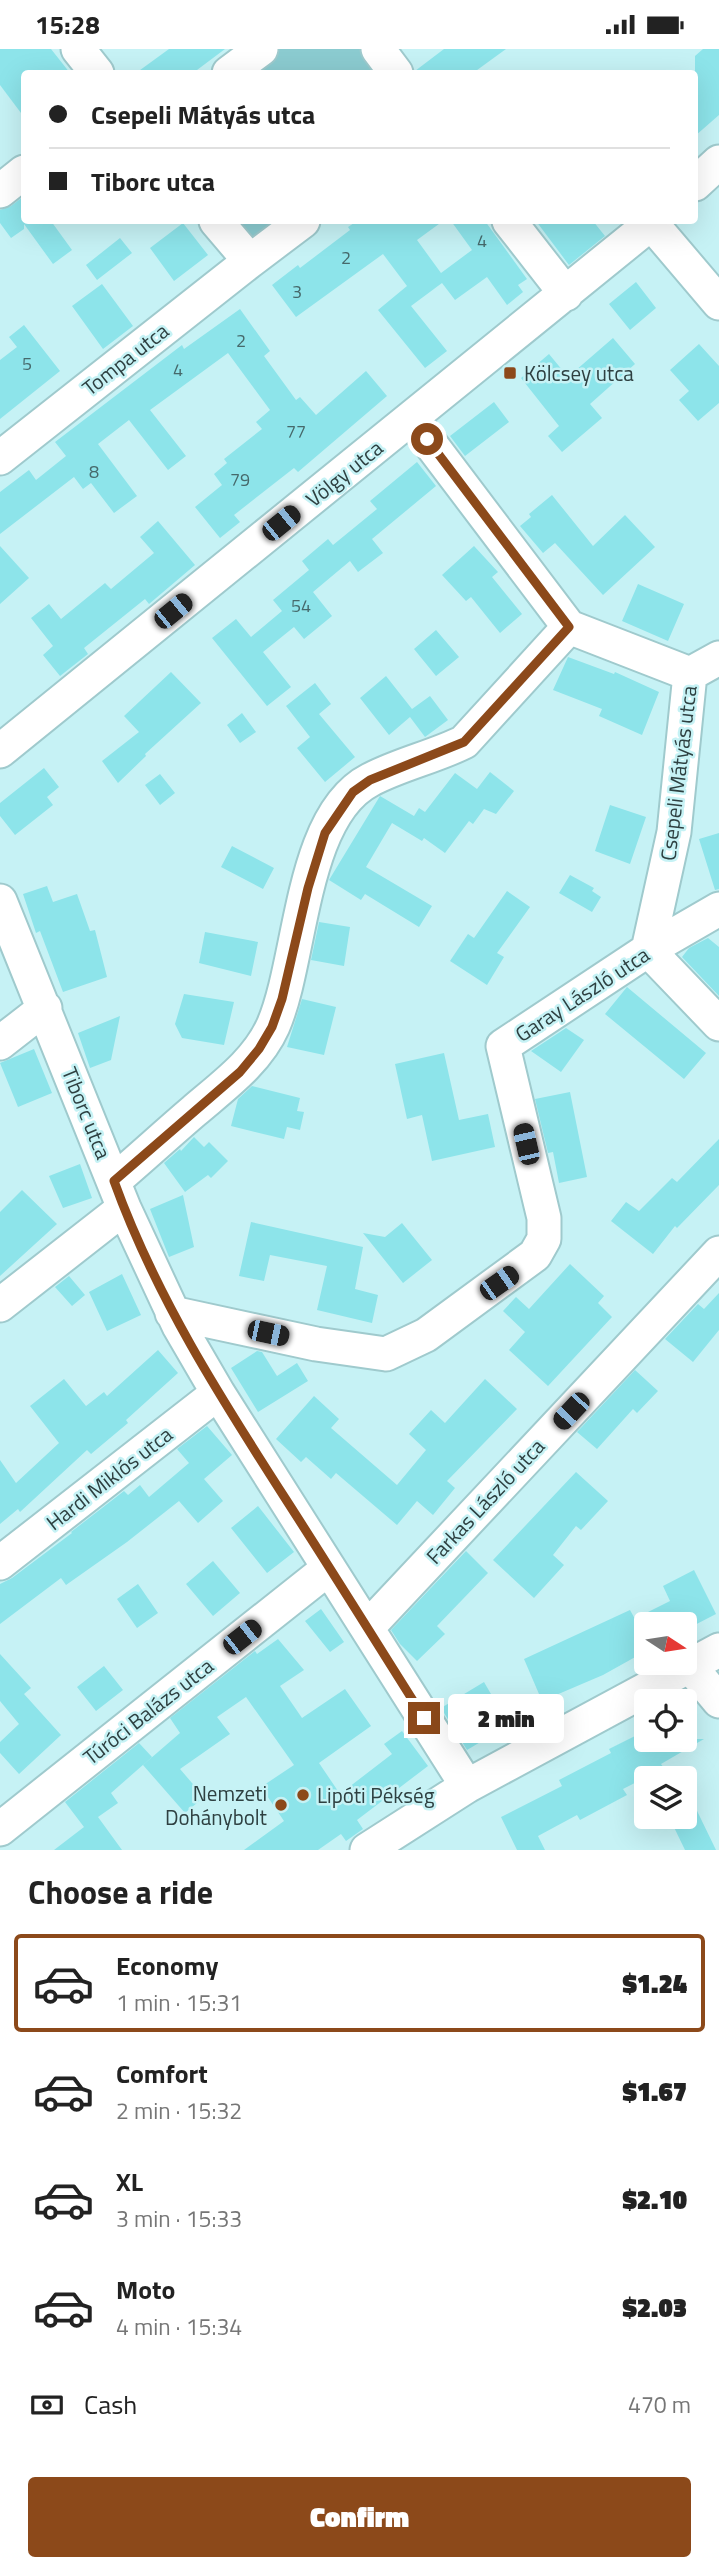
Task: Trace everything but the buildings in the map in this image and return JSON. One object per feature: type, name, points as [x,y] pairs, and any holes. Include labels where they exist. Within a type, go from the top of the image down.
[{"type":"street","points":[[78,49],[95,70]]},
{"type":"street","points":[[233,70],[261,49]]},
{"type":"street","points":[[378,49],[394,70]]},
{"type":"street","points":[[698,181],[719,162]]},
{"type":"street","points":[[0,191],[21,174]]},
{"type":"street","points":[[219,224],[250,261]]},
{"type":"street","name":"Tompa utca","points":[[0,458],[299,224]]},
{"type":"street","points":[[511,224],[566,294]]},
{"type":"street","name":"Völgy utca","points":[[0,751],[651,224]]},
{"type":"street","points":[[655,224],[719,303]]},
{"type":"street","points":[[0,1304],[119,1194],[240,1072],[259,1049],[272,1027],[282,999],[308,888],[325,833],[353,792],[370,780],[464,742],[569,627],[411,418]]},
{"type":"street","name":"Csepeli Mátyás utca","points":[[569,627],[690,674],[674,832],[648,950]]},
{"type":"street","points":[[690,674],[719,657]]},
{"type":"street","name":"Tiborc utca","points":[[0,901],[119,1194],[172,1313],[218,1393],[467,1786]]},
{"type":"street","name":"Garay László utca","points":[[172,1313],[316,1344],[386,1353],[426,1335],[518,1270],[535,1255],[544,1239],[544,1218],[503,1047],[648,950],[719,909]]},
{"type":"street","points":[[648,950],[719,1024]]},
{"type":"street","points":[[0,1043],[44,1008]]},
{"type":"street","name":"Farkas László utca","points":[[367,1628],[719,1253]]},
{"type":"street","name":"Hardi Miklós utca","points":[[0,1563],[218,1393]]},
{"type":"street","name":"Túróci Balázs utca","points":[[0,1829],[329,1568]]},
{"type":"street","points":[[697,1661],[719,1650]]},
{"type":"street","points":[[697,1674],[719,1701]]},
{"type":"street","points":[[368,1850],[467,1786],[672,1675]]},
{"type":"shaded area","points":[[263,49],[378,49],[394,70],[233,70]]},
{"type":"shaded area","points":[[219,224],[299,224],[250,261]]},
{"type":"place","name":"Kölcsey utca","points":[[510,373]]},
{"type":"place","name":"Lipóti Pékség","points":[[303,1795]]},
{"type":"place","name":"Nemzeti Dohánybolt","points":[[281,1805]]},
{"type":"route","points":[[424,1718],[218,1393],[179,1326],[114,1181],[240,1072],[259,1049],[272,1027],[282,999],[313,868],[325,833],[353,792],[370,780],[464,742],[569,627],[427,439]]}]
